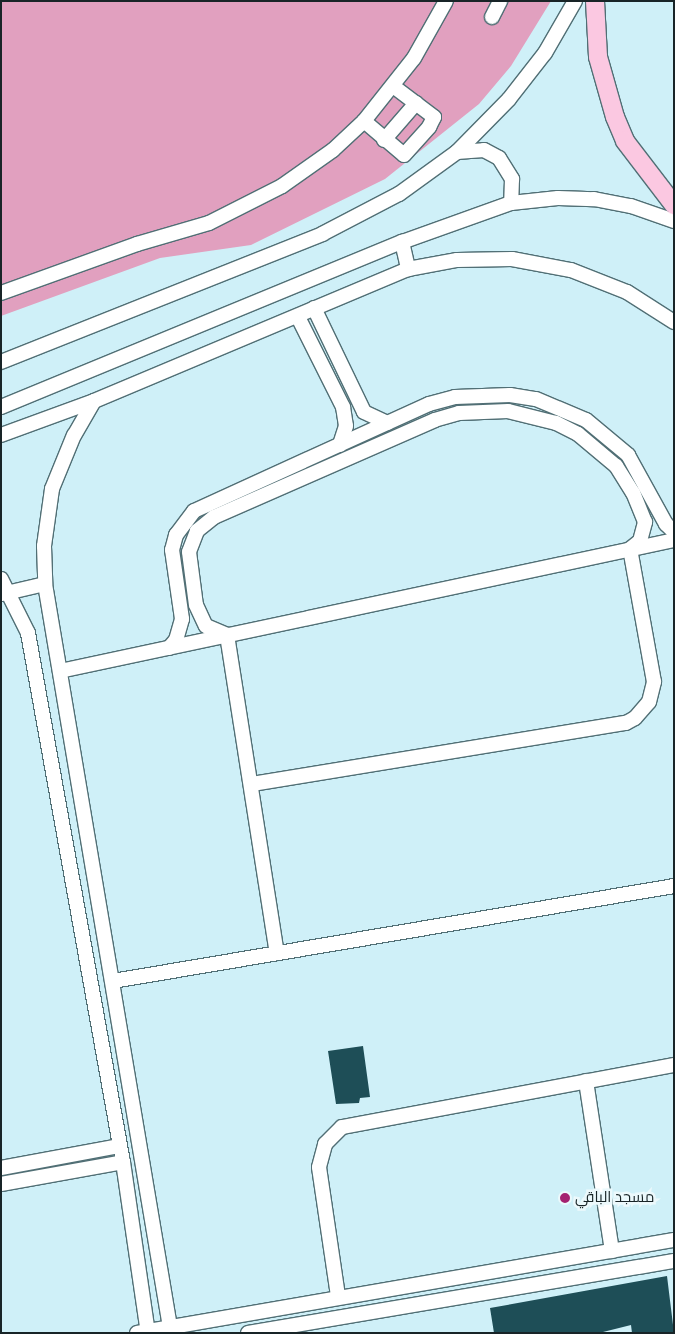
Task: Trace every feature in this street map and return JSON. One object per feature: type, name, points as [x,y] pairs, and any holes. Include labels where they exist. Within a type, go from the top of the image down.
[{"type":"main road","points":[[595,1],[598,57],[615,117],[625,141],[674,205]]},
{"type":"street","points":[[1,293],[239,211],[307,170],[364,121],[393,86],[432,30],[446,1]]},
{"type":"street","points":[[492,17],[500,1]]},
{"type":"street","points":[[1,362],[194,288],[348,222],[399,194],[457,152],[528,76],[575,1]]},
{"type":"street","points":[[364,121],[384,140],[405,155],[434,119],[393,86]]},
{"type":"street","points":[[384,140],[416,104]]},
{"type":"street","points":[[457,152],[484,150],[499,158],[512,179],[511,203]]},
{"type":"street","points":[[1,407],[402,242],[511,203],[558,198],[594,199],[631,206],[674,221]]},
{"type":"street","points":[[402,242],[408,269]]},
{"type":"street","points":[[1,435],[94,401],[298,317],[314,308],[408,269],[457,260],[512,258],[571,270],[627,292],[674,322]]},
{"type":"street","points":[[314,308],[359,404],[371,418],[388,423]]},
{"type":"street","points":[[298,317],[343,407],[346,426],[340,445]]},
{"type":"street","points":[[169,648],[180,630],[182,619],[172,550],[183,522],[206,503],[429,404],[482,394],[536,399],[562,408],[594,425],[628,455],[666,524],[674,532]]},
{"type":"street","points":[[94,401],[74,435],[52,489],[44,546],[46,584],[171,1330]]},
{"type":"street","points":[[227,636],[206,626],[196,606],[189,552],[204,523],[435,420],[459,413],[483,410],[532,415],[578,434],[598,449],[625,478],[645,522],[644,536],[630,550]]},
{"type":"street","points":[[60,671],[674,540]]},
{"type":"street","points":[[252,784],[626,723],[635,718],[649,702],[654,682],[630,550]]},
{"type":"street","points":[[1,579],[5,593],[28,633],[123,1162],[144,1332],[171,1330],[338,1296],[674,1240]]},
{"type":"street","points":[[5,593],[46,584]]},
{"type":"street","points":[[227,636],[278,953]]},
{"type":"street","points":[[113,981],[674,886]]},
{"type":"street","points":[[80,923],[102,919]]},
{"type":"street","points":[[338,1296],[319,1167],[323,1149],[332,1134],[353,1122],[674,1065]]},
{"type":"street","points":[[586,1081],[612,1251]]},
{"type":"street","points":[[1,1168],[120,1146]]},
{"type":"street","points":[[1,1184],[123,1162]]},
{"type":"street","points":[[636,1246],[640,1266]]},
{"type":"street","points":[[248,1333],[305,1328],[674,1261]]},
{"type":"shaded area","points":[[1,1],[551,1],[511,66],[479,104],[385,179],[251,245],[160,258],[1,316]]},
{"type":"building","points":[[363,1046],[370,1097],[360,1098],[359,1103],[336,1104],[328,1051]]},
{"type":"building","points":[[667,1276],[674,1333],[632,1333],[631,1325],[599,1333],[494,1333],[490,1308]]},
{"type":"place","name":"مسجد الباقي","points":[[565,1198]]}]
